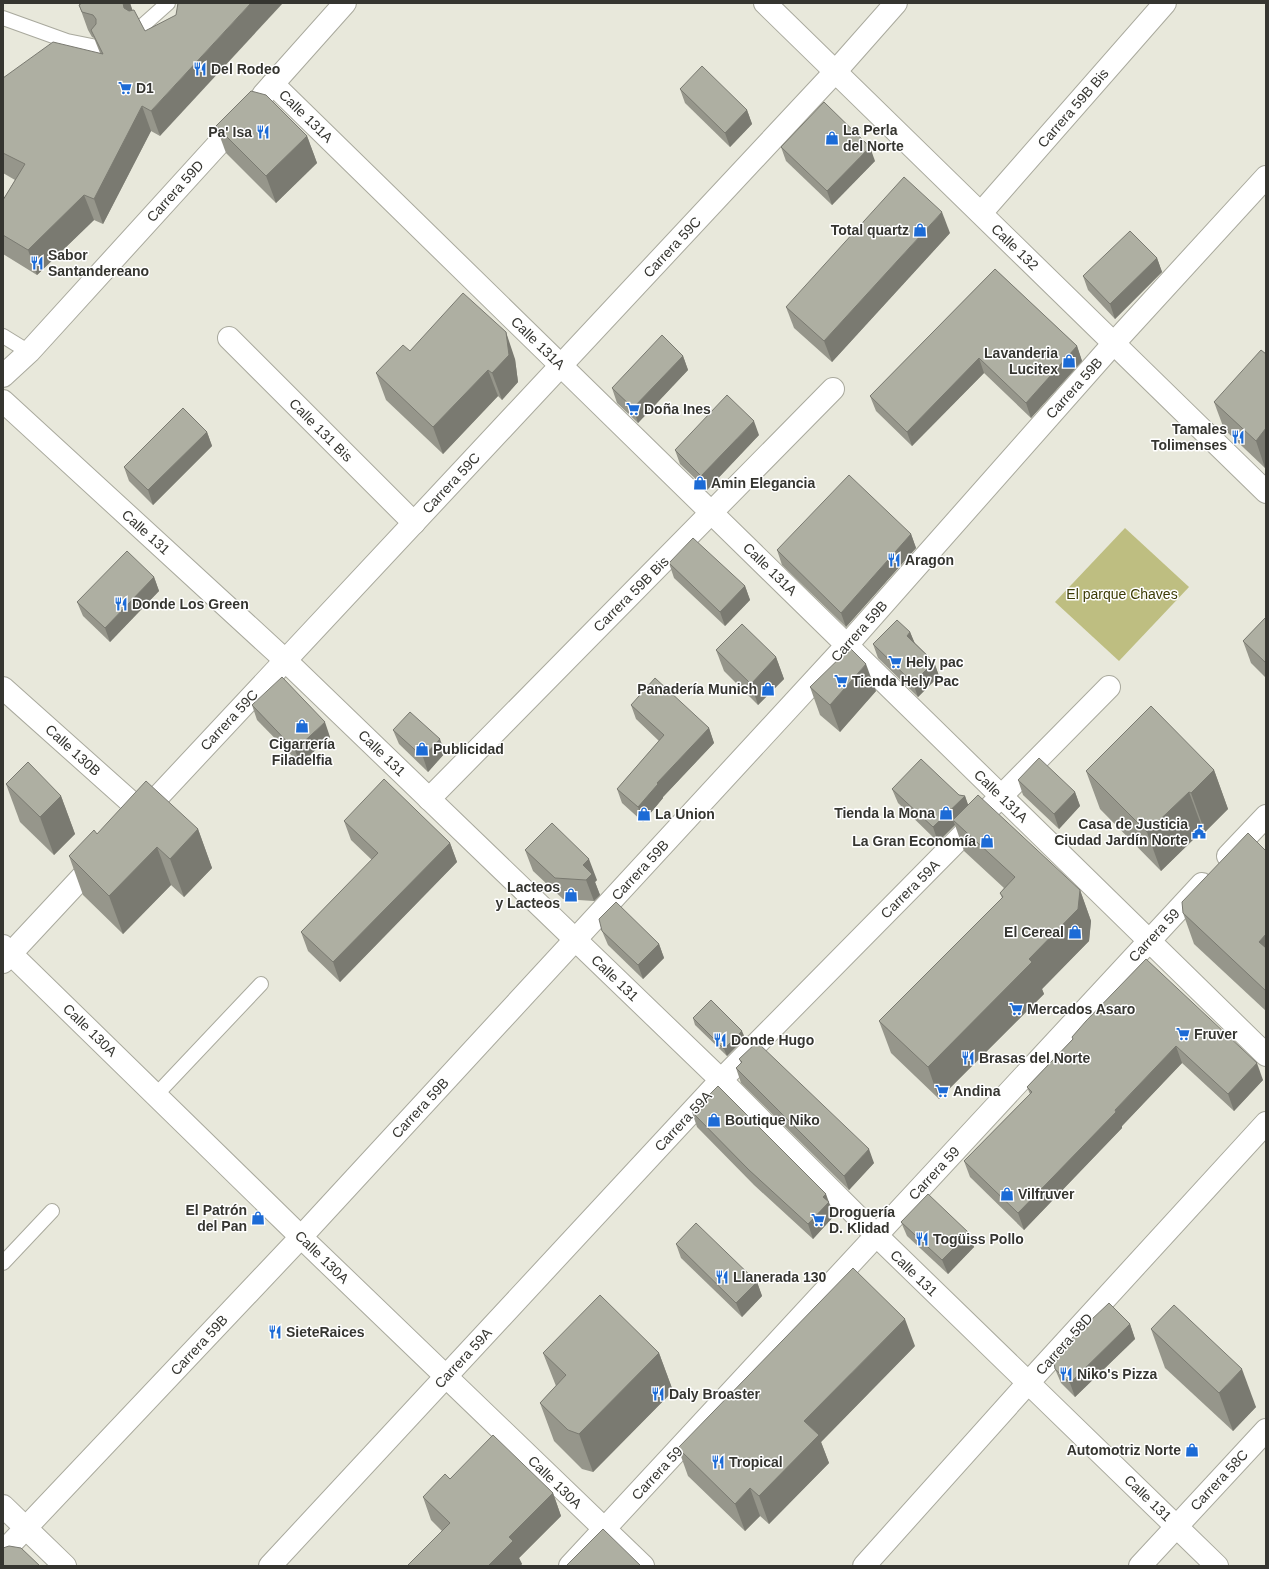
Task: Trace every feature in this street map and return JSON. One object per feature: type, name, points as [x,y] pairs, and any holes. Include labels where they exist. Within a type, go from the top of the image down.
[{"type":"street","name":"Carrera 59D","points":[[3,376],[29,352],[345,3]]},
{"type":"street","name":"Calle 132","points":[[765,3],[1266,492]]},
{"type":"street","name":"Carrera 59C","points":[[127,830],[835,72],[896,3]]},
{"type":"street","name":"Carrera 59B Bis","points":[[980,213],[1165,3]]},
{"type":"street","name":"Calle 131A","points":[[273,84],[1266,1055]]},
{"type":"street","name":"Carrera 59B","points":[[3,1552],[301,1237],[847,645],[1114,343],[1266,177]]},
{"type":"street","name":"Calle 131 Bis","points":[[229,338],[414,522]]},
{"type":"street","name":"Carrera 59B Bis","points":[[429,799],[833,389]]},
{"type":"street","name":"Calle 131","points":[[3,401],[286,660],[721,1080],[876,1235],[1217,1566]]},
{"type":"street","name":"Carrera 59A","points":[[270,1566],[721,1080],[1109,687]]},
{"type":"street","name":"Calle 130B","points":[[3,688],[143,813]]},
{"type":"street","name":"Carrera 59","points":[[570,1566],[1149,940],[1266,816]]},
{"type":"street","points":[[6,954],[111,846]]},
{"type":"street","name":"Calle 130A","points":[[6,954],[156,1095],[642,1566]]},
{"type":"street","name":"Carrera 58D","points":[[864,1566],[1028,1383],[1266,1123]]},
{"type":"street","name":"Carrera 58C","points":[[1140,1566],[1266,1430]]},
{"type":"street","points":[[3,1506],[65,1566]]},
{"type":"lane","points":[[140,28],[168,3]]},
{"type":"lane","points":[[3,18],[67,41],[97,47]]},
{"type":"lane","points":[[3,336],[29,352]]},
{"type":"lane","points":[[156,1095],[261,984]]},
{"type":"lane","points":[[3,1263],[52,1211]]},
{"type":"green space","name":"El parque Chaves","points":[[1125,528],[1189,587],[1119,661],[1055,602]]},
{"type":"building","points":[[82,3],[123,3],[124,8],[129,11],[134,10],[145,31],[176,15],[178,3],[251,3],[151,111],[142,106],[94,199],[84,195],[28,250],[3,235],[3,200],[25,164],[3,153],[3,78],[53,42],[103,54],[91,30],[96,24],[96,19],[93,15],[82,12],[79,5]]},
{"type":"building","points":[[702,66],[747,110],[725,133],[680,89]]},
{"type":"building","points":[[251,91],[266,95],[307,136],[266,176],[216,126]]},
{"type":"building","points":[[824,102],[870,147],[827,191],[781,147]]},
{"type":"building","points":[[904,177],[942,212],[824,341],[786,307]]},
{"type":"building","points":[[1130,231],[1157,258],[1110,304],[1083,276]]},
{"type":"building","points":[[995,269],[1077,346],[1026,403],[979,358],[907,432],[870,396]]},
{"type":"building","points":[[463,293],[506,332],[509,355],[492,373],[488,370],[433,427],[376,373],[403,345],[410,351]]},
{"type":"building","points":[[662,335],[683,356],[633,408],[612,388]]},
{"type":"building","points":[[1261,350],[1266,354],[1266,428],[1256,441],[1214,402]]},
{"type":"building","points":[[727,395],[754,421],[701,476],[675,450]]},
{"type":"building","points":[[183,408],[207,432],[148,490],[124,467]]},
{"type":"building","points":[[849,475],[911,534],[841,613],[777,550]]},
{"type":"building","points":[[693,538],[745,586],[720,612],[669,563]]},
{"type":"building","points":[[127,551],[154,577],[105,628],[77,602]]},
{"type":"building","points":[[1266,617],[1266,663],[1243,641]]},
{"type":"building","points":[[897,620],[910,632],[907,636],[934,662],[913,683],[873,644]]},
{"type":"building","points":[[742,624],[776,657],[751,684],[716,650]]},
{"type":"building","points":[[850,648],[866,664],[830,705],[810,687]]},
{"type":"building","points":[[282,677],[325,722],[295,750],[252,705]]},
{"type":"building","points":[[655,678],[709,728],[657,783],[658,784],[638,807],[617,789],[664,735],[631,705]]},
{"type":"building","points":[[1151,706],[1214,770],[1191,793],[1189,792],[1147,832],[1086,771]]},
{"type":"building","points":[[410,712],[440,739],[423,757],[393,730]]},
{"type":"building","points":[[1039,758],[1075,792],[1054,814],[1018,780]]},
{"type":"building","points":[[921,759],[959,795],[965,796],[933,827],[892,789]]},
{"type":"building","points":[[28,762],[61,796],[40,817],[6,784]]},
{"type":"building","points":[[384,779],[450,843],[333,962],[301,932],[378,853],[344,821]]},
{"type":"building","points":[[146,781],[198,829],[170,859],[157,847],[109,896],[69,856],[94,830],[97,834]]},
{"type":"building","points":[[978,795],[1080,890],[1078,909],[1029,959],[1032,962],[928,1067],[879,1021],[1003,897],[1000,893],[1015,877],[953,820]]},
{"type":"building","points":[[552,823],[589,859],[583,865],[592,874],[586,880],[555,878],[525,850]]},
{"type":"building","points":[[1248,833],[1266,851],[1266,934],[1259,942],[1266,948],[1266,991],[1183,913],[1182,902]]},
{"type":"building","points":[[616,902],[659,944],[638,965],[602,931],[599,919]]},
{"type":"building","points":[[1146,959],[1257,1063],[1228,1094],[1176,1046],[1115,1110],[1116,1112],[1018,1213],[964,1161],[1032,1092],[1027,1087],[1073,1039],[1072,1037],[1086,1021]]},
{"type":"building","points":[[711,1000],[742,1031],[724,1049],[693,1018]]},
{"type":"building","points":[[757,1042],[869,1149],[844,1176],[736,1068],[742,1062],[739,1059]]},
{"type":"building","points":[[718,1086],[826,1194],[823,1197],[829,1202],[808,1224],[749,1170],[692,1112]]},
{"type":"building","points":[[928,1194],[969,1233],[942,1260],[901,1222]]},
{"type":"building","name":"Llanerada 130","points":[[696,1223],[757,1282],[736,1303],[676,1244]]},
{"type":"building","points":[[853,1268],[905,1319],[804,1421],[819,1435],[759,1496],[750,1488],[735,1504],[678,1448]]},
{"type":"building","points":[[600,1295],[659,1353],[579,1434],[568,1430],[540,1403],[566,1375],[543,1353]]},
{"type":"building","points":[[1109,1303],[1130,1324],[1070,1383],[1055,1369],[1053,1356]]},
{"type":"building","points":[[1174,1305],[1242,1369],[1219,1393],[1151,1329]]},
{"type":"building","points":[[493,1435],[553,1493],[509,1537],[513,1541],[488,1566],[407,1566],[450,1523],[423,1497],[445,1474],[450,1479]]},
{"type":"building","points":[[603,1529],[641,1566],[566,1566]]},
{"type":"building","points":[[9,1546],[21,1548],[40,1566],[3,1566],[3,1548]]},
{"type":"place","name":"Del Rodeo","points":[[200,69]]},
{"type":"place","name":"D1","points":[[125,88]]},
{"type":"place","name":"Pa' Isa","points":[[263,132]]},
{"type":"place","name":"La Perla del Norte","points":[[832,138]]},
{"type":"place","name":"Total quartz","points":[[920,230]]},
{"type":"place","name":"Sabor Santandereano","points":[[37,263]]},
{"type":"place","name":"Lavanderia Lucitex","points":[[1069,361]]},
{"type":"place","name":"Doña Ines","points":[[633,409]]},
{"type":"place","name":"Tamales Tolimenses","points":[[1238,437]]},
{"type":"place","name":"Amin Elegancia","points":[[700,483]]},
{"type":"place","name":"Aragon","points":[[894,560]]},
{"type":"place","name":"Donde Los Green","points":[[121,604]]},
{"type":"place","name":"Hely pac","points":[[895,662]]},
{"type":"place","name":"Tienda Hely Pac","points":[[841,681]]},
{"type":"place","name":"Panadería Munich","points":[[768,689]]},
{"type":"place","name":"Cigarrería Filadelfia","points":[[302,726]]},
{"type":"place","name":"Publicidad","points":[[422,749]]},
{"type":"place","name":"Tienda la Mona","points":[[946,813]]},
{"type":"place","name":"La Union","points":[[644,814]]},
{"type":"place","name":"Casa de Justicia Ciudad Jardín Norte","points":[[1199,832]]},
{"type":"place","name":"La Gran Economía","points":[[987,841]]},
{"type":"place","name":"Lacteos y Lacteos","points":[[571,895]]},
{"type":"place","name":"El Cereal","points":[[1075,932]]},
{"type":"place","name":"Mercados Asaro","points":[[1016,1009]]},
{"type":"place","name":"Fruver","points":[[1183,1034]]},
{"type":"place","name":"Donde Hugo","points":[[720,1040]]},
{"type":"place","name":"Brasas del Norte","points":[[968,1058]]},
{"type":"place","name":"Andina","points":[[942,1091]]},
{"type":"place","name":"Boutique Niko","points":[[714,1120]]},
{"type":"place","name":"Vilfruver","points":[[1007,1194]]},
{"type":"place","name":"El Patrón del Pan","points":[[258,1218]]},
{"type":"place","name":"Droguería D. Klidad","points":[[818,1220]]},
{"type":"place","name":"Togüiss Pollo","points":[[922,1239]]},
{"type":"place","name":"Llanerada 130","points":[[722,1277]]},
{"type":"place","name":"SieteRaices","points":[[275,1332]]},
{"type":"place","name":"Niko's Pizza","points":[[1066,1374]]},
{"type":"place","name":"Daly Broaster","points":[[658,1394]]},
{"type":"place","name":"Automotriz Norte","points":[[1192,1450]]},
{"type":"place","name":"Tropical","points":[[718,1462]]}]
